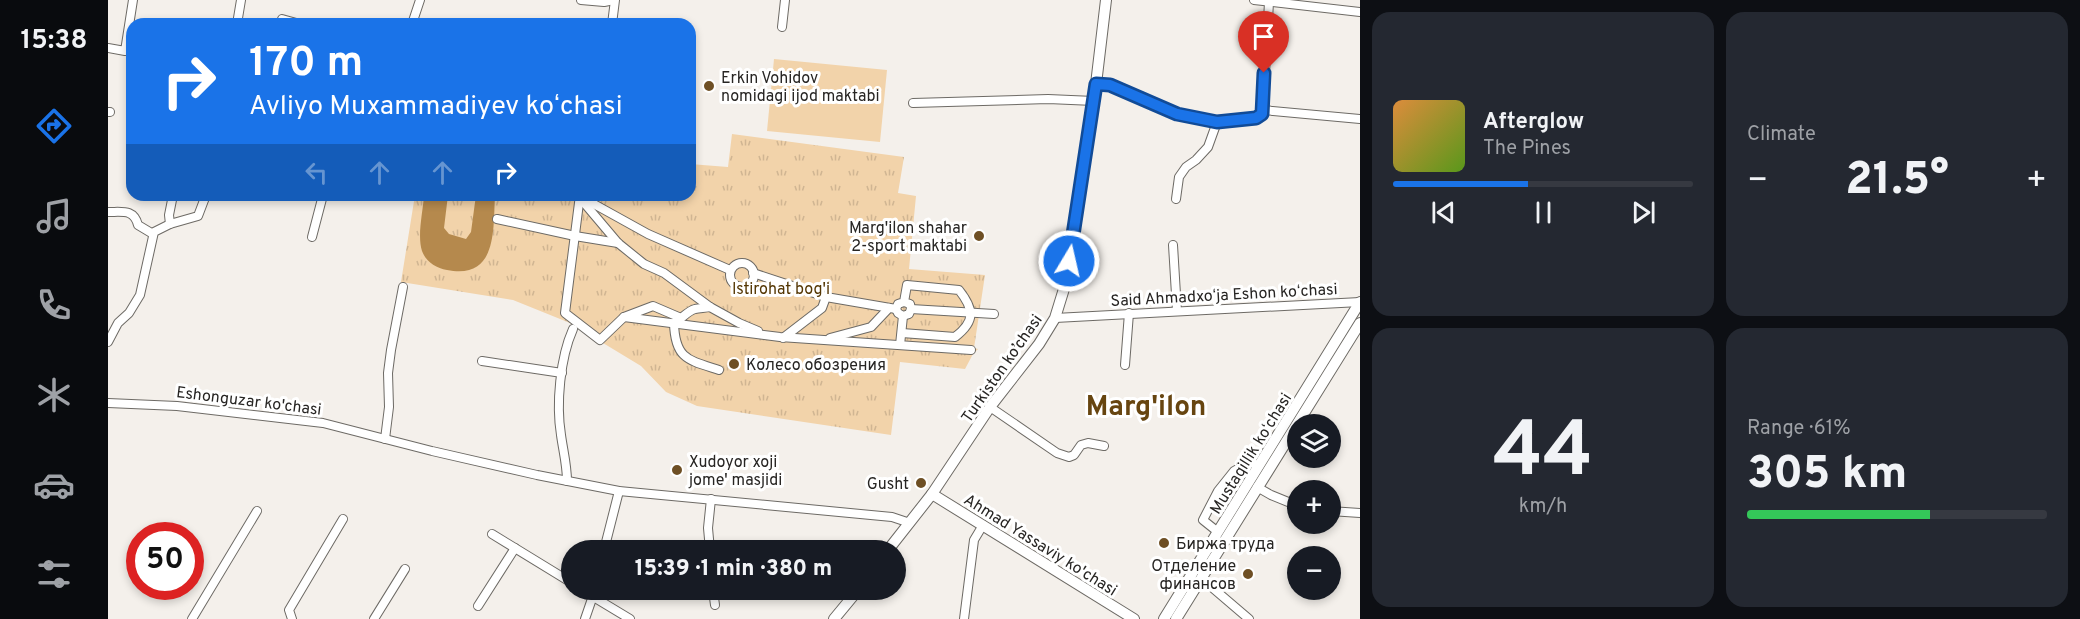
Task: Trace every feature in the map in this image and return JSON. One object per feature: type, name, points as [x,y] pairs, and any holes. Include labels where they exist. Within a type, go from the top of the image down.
[{"type":"main road","name":"Turkiston ko’chasi","points":[[896,540],[932,494],[990,407],[1039,344],[1055,318],[1066,279],[1094,101],[1106,0]]},
{"type":"main road","name":"Mustaqillik koʻchasi","points":[[1164,619],[1360,302]]},
{"type":"main road","name":"Mustaqillik koʻchasi","points":[[1176,619],[1360,323]]},
{"type":"main road","name":"Ahmad Yassaviy ko'chasi","points":[[932,494],[1134,619]]},
{"type":"main road","points":[[834,619],[850,600]]},
{"type":"street","points":[[130,18],[133,0]]},
{"type":"street","points":[[238,18],[241,0]]},
{"type":"street","points":[[414,18],[420,0]]},
{"type":"street","points":[[581,0],[604,2],[615,0],[613,18]]},
{"type":"street","points":[[782,27],[785,0]]},
{"type":"street","points":[[1254,0],[1360,12]]},
{"type":"street","points":[[1096,84],[1110,85],[1177,114],[1217,122],[1256,118],[1262,114],[1263,110],[1269,2]]},
{"type":"street","points":[[108,48],[124,51],[126,40]]},
{"type":"street","points":[[913,103],[1038,99],[1094,101]]},
{"type":"street","points":[[1263,110],[1360,119]]},
{"type":"street","points":[[1176,199],[1179,177],[1186,167],[1208,147],[1217,122]]},
{"type":"street","points":[[170,224],[172,201]]},
{"type":"street","points":[[108,342],[118,323],[129,313],[140,294],[153,234],[170,224],[198,216],[204,201]]},
{"type":"street","points":[[312,237],[321,201]]},
{"type":"street","points":[[581,201],[565,313],[600,340],[624,317],[653,306],[678,320]]},
{"type":"street","points":[[584,201],[618,243],[644,264],[664,273],[711,307],[739,323],[780,338]]},
{"type":"street","points":[[589,201],[648,234],[730,270]]},
{"type":"street","points":[[108,212],[133,214],[138,225],[153,234]]},
{"type":"street","points":[[497,219],[618,243]]},
{"type":"street","points":[[1173,245],[1177,311]]},
{"type":"street","points":[[744,262],[753,268],[751,284],[741,287],[732,281],[730,270],[733,266],[744,262]]},
{"type":"street","points":[[753,273],[826,297],[892,308],[903,316],[909,314],[910,304],[904,302],[898,304],[892,308],[871,327],[820,340]]},
{"type":"street","points":[[902,333],[955,337],[969,321],[971,312],[970,305],[959,290],[907,285],[904,302]]},
{"type":"street","points":[[385,439],[389,407],[388,373],[403,287]]},
{"type":"street","points":[[780,338],[822,308],[826,297]]},
{"type":"street","name":"Said Ahmadxoʻja Eshon koʻchasi","points":[[1055,318],[1360,302]]},
{"type":"street","points":[[678,320],[694,309],[711,307]]},
{"type":"street","points":[[911,309],[994,314]]},
{"type":"street","points":[[1125,365],[1129,313]]},
{"type":"street","points":[[900,345],[903,316]]},
{"type":"street","points":[[624,317],[678,320],[780,338],[971,350]]},
{"type":"street","points":[[678,320],[676,346],[687,358],[719,370]]},
{"type":"street","points":[[567,481],[560,422],[562,372],[568,341],[573,329]]},
{"type":"street","points":[[482,361],[562,372]]},
{"type":"street","name":"Eshonguzar ko'chasi","points":[[108,403],[177,406],[323,423],[567,481],[619,491],[892,517],[910,523]]},
{"type":"street","points":[[990,407],[1069,458],[1081,445],[1088,443],[1104,446]]},
{"type":"street","points":[[1218,532],[1203,520],[1218,491],[1234,471],[1250,462],[1259,466]]},
{"type":"street","points":[[1257,487],[1287,502]]},
{"type":"street","points":[[607,540],[619,491]]},
{"type":"street","points":[[709,540],[711,499]]},
{"type":"street","points":[[192,619],[257,511]]},
{"type":"street","points":[[1341,512],[1360,513]]},
{"type":"street","points":[[292,619],[289,610],[343,519]]},
{"type":"street","points":[[964,619],[974,540],[983,525]]},
{"type":"street","points":[[492,534],[561,576]]},
{"type":"street","points":[[478,606],[515,548]]},
{"type":"street","points":[[374,619],[405,569]]},
{"type":"street","points":[[1201,578],[1249,619]]},
{"type":"street","points":[[585,619],[592,600]]},
{"type":"street","points":[[604,600],[630,619]]},
{"type":"street","points":[[714,600],[715,605]]},
{"type":"green space","points":[[774,59],[887,70],[880,142],[767,131]]},
{"type":"green space","name":"Istirohat bog'i","points":[[732,134],[904,157],[898,193],[916,196],[909,269],[985,275],[974,348],[978,349],[965,369],[900,362],[891,435],[697,406],[666,392],[641,366],[570,323],[513,300],[401,282],[414,201],[696,201],[696,164],[728,167]]},
{"type":"shaded area","points":[[423,201],[447,201],[444,228],[449,234],[466,239],[471,232],[475,201],[495,201],[489,249],[484,260],[476,267],[464,271],[447,270],[435,266],[426,258],[422,251],[420,238]]},
{"type":"place","name":"Erkin Vohidov nomidagi ijod maktabi","points":[[709,86]]},
{"type":"place","name":"Marg'ilon shahar 2-sport maktabi","points":[[979,236]]},
{"type":"place","name":"Колесо обозрения","points":[[734,364]]},
{"type":"place","name":"Xudoyor xoji jome' masjidi","points":[[677,470]]},
{"type":"place","name":"Gusht","points":[[921,483]]},
{"type":"place","name":"Биржа труда","points":[[1164,543]]},
{"type":"place","name":"Отделение финансов","points":[[1248,574]]},
{"type":"district","name":"Marg'ilon","points":[[1146,405]]},
{"type":"route","points":[[1069,261],[1096,84],[1110,85],[1177,114],[1217,122],[1256,118],[1262,114],[1264,73]]}]
